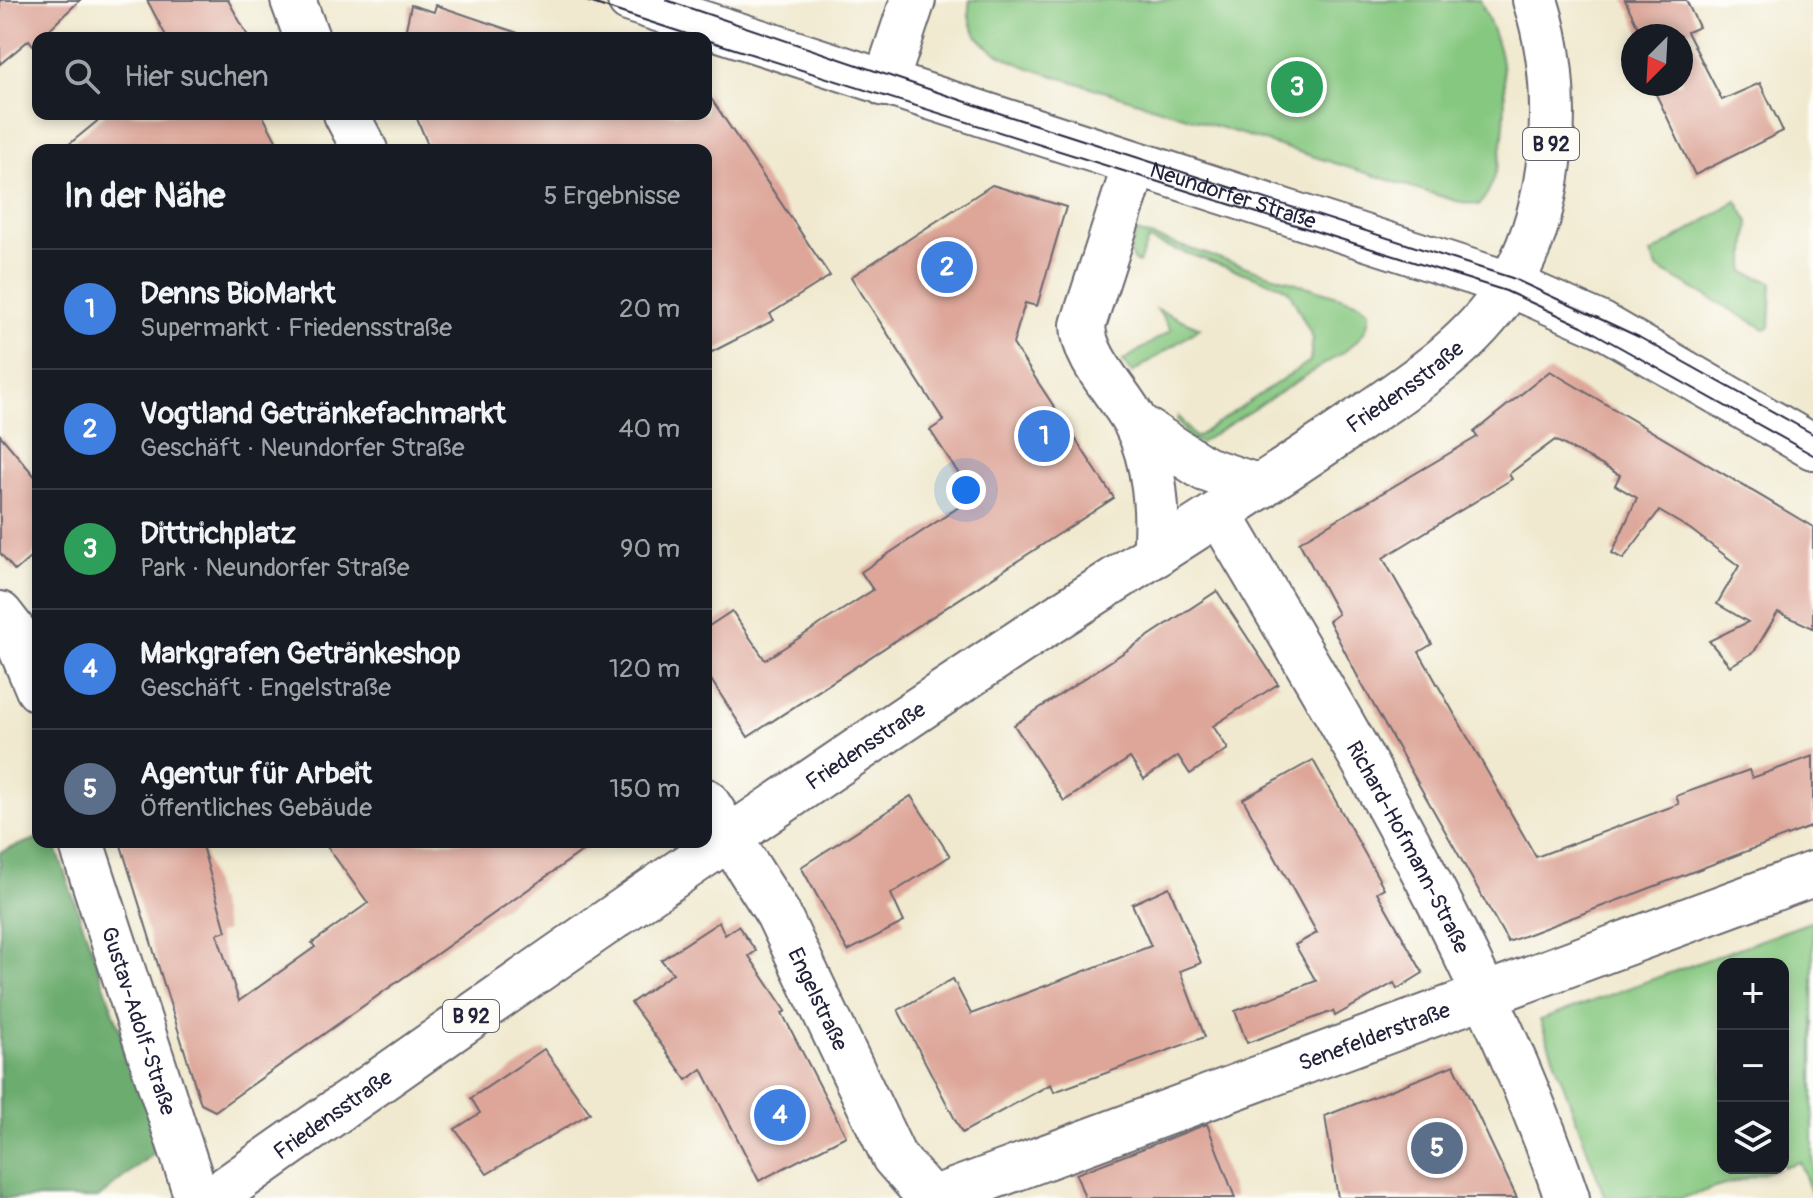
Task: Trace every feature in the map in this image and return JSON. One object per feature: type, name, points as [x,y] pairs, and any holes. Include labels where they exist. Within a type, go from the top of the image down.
[{"type":"street","points":[[293,0],[305,32]]},
{"type":"street","name":"Neundorfer Straße","points":[[630,0],[1509,284],[1602,325],[1813,447]]},
{"type":"street","points":[[885,84],[913,0]]},
{"type":"street","name":"B 92","points":[[1509,284],[1540,202],[1551,146],[1554,98],[1551,61],[1535,0]]},
{"type":"street","points":[[349,120],[362,144]]},
{"type":"street","points":[[1135,165],[1083,325],[1084,343],[1136,424],[1157,503],[1155,555]]},
{"type":"street","name":"Friedensstraße","points":[[718,818],[1155,555],[1260,487],[1425,372],[1486,318],[1509,284]]},
{"type":"street","points":[[1136,424],[1205,469],[1260,487]]},
{"type":"street","name":"Richard-Hofmann-Straße","points":[[1219,513],[1400,831],[1486,996],[1531,1094],[1567,1198]]},
{"type":"street","points":[[17,619],[32,669]]},
{"type":"street","name":"Engelstraße","points":[[718,818],[778,914],[894,1157],[933,1198]]},
{"type":"street","name":"Gustav-Adolf-Straße","points":[[83,848],[197,1198]]},
{"type":"street","name":"Friedensstraße","points":[[213,1198],[678,848]]},
{"type":"street","name":"Senefelderstraße","points":[[933,1198],[1813,874]]},
{"type":"green space","points":[[970,0],[1480,0],[1496,40],[1503,69],[1505,110],[1495,174],[1479,205],[1456,201],[1029,68],[1006,58],[977,36],[971,26]]},
{"type":"green space","points":[[1737,201],[1749,222],[1744,272],[1772,282],[1770,327],[1765,329],[1657,268],[1651,254]]},
{"type":"green space","points":[[1137,232],[1359,303],[1369,311],[1366,329],[1345,351],[1200,443],[1190,440],[1177,421],[1178,416],[1195,438],[1310,361],[1313,338],[1289,291],[1281,286],[1148,240],[1139,263],[1133,261],[1130,252]]},
{"type":"green space","points":[[1157,309],[1200,328],[1132,373],[1123,361],[1171,330]]},
{"type":"green space","points":[[32,840],[32,848],[56,848],[161,1147],[98,1198],[0,1198],[0,852]]},
{"type":"green space","points":[[1813,921],[1813,1198],[1800,1162],[1789,1165],[1789,958],[1717,958],[1717,1174],[1760,1174],[1682,1198],[1605,1198],[1540,1020]]},
{"type":"building","points":[[0,0],[80,0],[47,32],[32,32],[32,44],[29,40],[0,64]]},
{"type":"building","points":[[147,0],[228,0],[246,32],[164,32]]},
{"type":"building","points":[[1625,0],[1686,0],[1699,27],[1693,30],[1693,24],[1636,24]]},
{"type":"building","points":[[411,5],[434,12],[436,5],[515,32],[405,32]]},
{"type":"building","points":[[1693,44],[1722,100],[1760,83],[1783,131],[1695,175],[1657,96],[1693,96]]},
{"type":"building","points":[[712,100],[830,276],[770,314],[774,320],[712,352],[712,144],[428,144],[418,120],[712,120]]},
{"type":"building","points":[[99,120],[265,120],[278,144],[69,144]]},
{"type":"building","points":[[992,185],[1066,207],[1037,306],[1025,303],[1013,344],[1114,498],[748,737],[712,681],[712,624],[732,611],[765,660],[873,590],[861,572],[974,497],[930,430],[944,421],[851,277]]},
{"type":"building","points":[[1550,371],[1813,527],[1813,628],[1778,612],[1754,652],[1730,666],[1709,641],[1748,622],[1717,604],[1739,566],[1690,529],[1659,511],[1623,559],[1612,553],[1637,498],[1615,485],[1620,475],[1555,440],[1509,474],[1512,479],[1383,558],[1432,644],[1419,652],[1536,857],[1679,804],[1676,796],[1749,770],[1752,778],[1813,756],[1813,826],[1508,942],[1360,681],[1329,621],[1338,614],[1299,542],[1477,437],[1474,432]]},
{"type":"building","points":[[0,435],[32,473],[32,556],[15,571],[0,553]]},
{"type":"building","points":[[1217,591],[1278,684],[1213,726],[1228,749],[1190,774],[1178,756],[1144,779],[1130,758],[1064,801],[1014,725]]},
{"type":"building","points":[[1313,760],[1384,888],[1377,892],[1423,973],[1397,989],[1394,983],[1335,1016],[1333,1011],[1247,1043],[1235,1011],[1316,981],[1295,945],[1317,933],[1243,799]]},
{"type":"building","points":[[911,796],[950,856],[891,894],[904,922],[848,951],[801,867]]},
{"type":"building","points":[[122,848],[203,848],[226,931],[217,934],[239,1001],[315,947],[312,943],[368,903],[328,848],[587,848],[215,1111],[201,1104]]},
{"type":"building","points":[[1169,887],[1201,963],[1180,971],[1205,1037],[1054,1092],[1051,1084],[962,1133],[898,1010],[953,979],[971,1014],[1151,946],[1132,904]]},
{"type":"building","points":[[719,922],[725,935],[738,926],[756,951],[749,956],[786,1011],[782,1013],[846,1136],[759,1181],[702,1069],[687,1080],[631,1003],[673,973],[661,960]]},
{"type":"building","points":[[544,1049],[590,1113],[487,1174],[455,1129],[480,1113],[471,1098]]},
{"type":"building","points":[[1454,1065],[1517,1198],[1338,1198],[1325,1116]]},
{"type":"building","points":[[1207,1124],[1235,1198],[1085,1198],[1076,1174]]},
{"type":"tram line","points":[[583,0],[681,32]]},
{"type":"tram line","points":[[666,0],[1002,114],[1512,278],[1639,337],[1813,434]]},
{"type":"tram line","points":[[712,42],[1506,291],[1582,326],[1813,455]]},
{"type":"place","name":"Dittrichplatz","points":[[1297,87]]},
{"type":"place","name":"Vogtland Getränkefachmarkt","points":[[947,267]]},
{"type":"place","name":"Denns BioMarkt","points":[[1044,436]]},
{"type":"place","name":"Markgrafen Getränkeshop","points":[[780,1115]]},
{"type":"place","name":"Agentur für Arbeit","points":[[1437,1148]]}]
